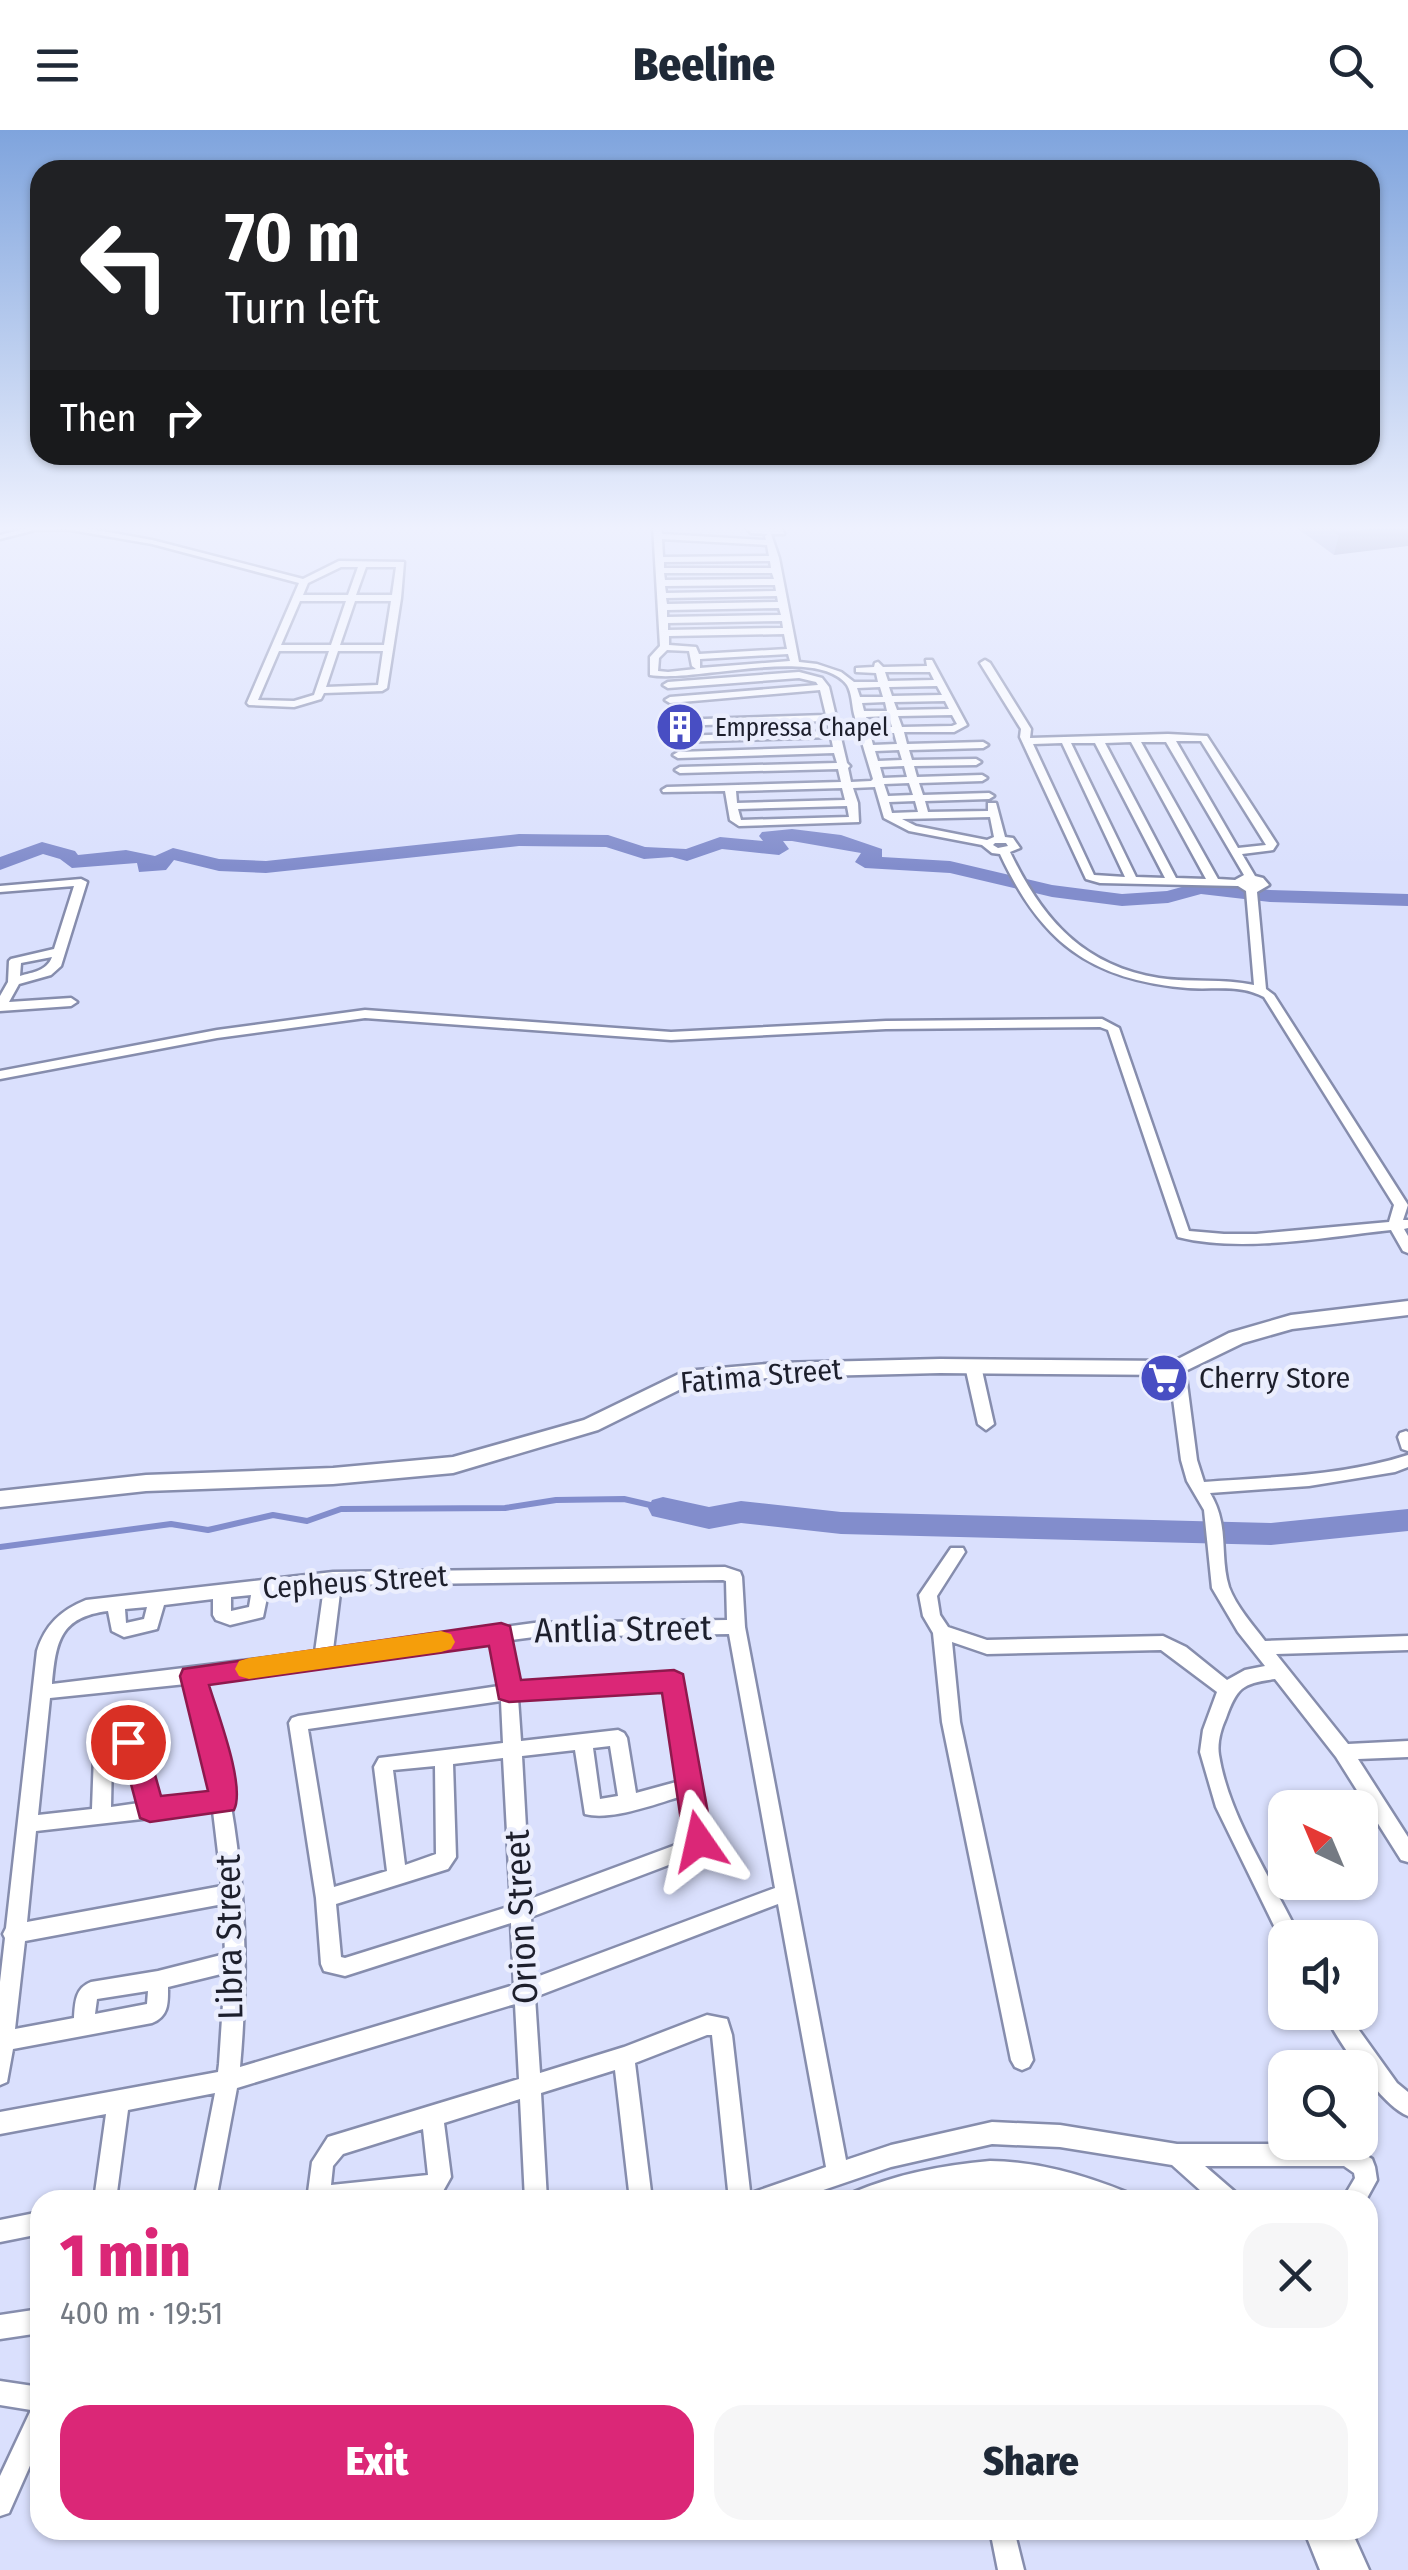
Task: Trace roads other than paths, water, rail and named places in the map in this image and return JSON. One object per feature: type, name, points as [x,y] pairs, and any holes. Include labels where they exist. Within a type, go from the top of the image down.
[{"type":"street","points":[[280,639],[252,704],[302,703],[318,696],[335,639]]},
{"type":"street","points":[[320,690],[382,688],[390,639]]},
{"type":"street","points":[[664,639],[665,647]]},
{"type":"street","points":[[790,639],[796,664]]},
{"type":"street","points":[[757,640],[762,666]]},
{"type":"street","points":[[726,641],[730,669]]},
{"type":"street","points":[[698,672],[689,647],[665,647],[655,657],[652,671],[668,680],[799,675],[819,680],[856,817],[852,821],[746,824],[735,820],[730,788]]},
{"type":"street","points":[[276,648],[388,648]]},
{"type":"street","points":[[695,657],[792,650]]},
{"type":"street","points":[[985,663],[1026,729],[1088,874],[1100,880],[1213,881],[1249,888]]},
{"type":"street","points":[[668,680],[698,672],[762,666],[796,664],[835,670],[852,685],[888,816],[913,829],[1005,843]]},
{"type":"street","points":[[859,670],[931,665],[962,726],[863,730]]},
{"type":"street","points":[[879,668],[924,815]]},
{"type":"street","points":[[668,680],[682,789]]},
{"type":"street","points":[[852,685],[940,683]]},
{"type":"street","points":[[670,700],[824,688]]},
{"type":"street","points":[[855,700],[949,698]]},
{"type":"street","points":[[773,702],[777,719]]},
{"type":"street","points":[[740,704],[743,721]]},
{"type":"street","points":[[705,706],[707,722]]},
{"type":"street","points":[[859,714],[956,712]]},
{"type":"street","points":[[675,723],[777,719],[811,713],[832,718]]},
{"type":"street","points":[[676,738],[836,734]]},
{"type":"street","points":[[1028,741],[1194,736],[1208,740],[1272,844],[1269,848],[1236,851]]},
{"type":"street","points":[[1134,738],[1213,881]]},
{"type":"street","points":[[1168,738],[1236,851],[1249,888],[1260,989]]},
{"type":"street","points":[[1098,739],[1172,881]]},
{"type":"street","points":[[1065,740],[1132,880]]},
{"type":"street","points":[[868,748],[983,745]]},
{"type":"street","points":[[970,746],[1020,890],[1052,932],[1124,972],[1178,984],[1260,989],[1268,995],[1401,1205],[1408,1248]]},
{"type":"street","points":[[678,755],[840,750]]},
{"type":"street","points":[[873,764],[976,762]]},
{"type":"street","points":[[680,770],[844,766]]},
{"type":"street","points":[[667,790],[982,778]]},
{"type":"street","points":[[883,799],[989,796]]},
{"type":"street","points":[[733,806],[853,803]]},
{"type":"street","points":[[888,816],[996,815]]},
{"type":"street","points":[[0,889],[81,882],[68,934],[53,969],[14,982]]},
{"type":"street","points":[[0,1007],[14,982],[14,961],[59,952]]},
{"type":"street","points":[[0,1007],[71,1002]]},
{"type":"street","points":[[0,1075],[217,1034],[365,1014],[684,1036],[886,1026],[1102,1023],[1114,1028],[1183,1234],[1201,1239],[1402,1225]]},
{"type":"street","name":"Fatima Street","points":[[0,1499],[146,1483],[332,1476],[454,1465],[591,1425],[685,1378],[778,1370],[973,1366],[1177,1368],[1236,1338],[1291,1322],[1408,1308]]},
{"type":"street","points":[[973,1366],[986,1424]]},
{"type":"street","points":[[1177,1368],[1189,1460],[1214,1523],[1220,1588],[1278,1671],[1343,1752],[1408,1854]]},
{"type":"street","points":[[1200,1488],[1309,1480],[1408,1461]]},
{"type":"street","points":[[956,1552],[928,1596],[932,1616],[942,1632],[951,1722],[1022,2060]]},
{"type":"street","name":"Cepheus Street","points":[[42,1692],[48,1638],[54,1628],[86,1608],[333,1579],[730,1574],[734,1576],[736,1627]]},
{"type":"street","points":[[323,1658],[333,1579]]},
{"type":"street","points":[[222,1592],[222,1615],[230,1618],[257,1612],[260,1587]]},
{"type":"street","points":[[116,1604],[118,1626],[124,1630],[151,1624],[157,1599]]},
{"type":"street","name":"Antlia Street","points":[[42,1692],[550,1628],[736,1627],[838,2174]]},
{"type":"street","points":[[942,1632],[987,1647],[1163,1642],[1176,1647],[1202,1674],[1227,1689]]},
{"type":"street","name":"Orion Street","points":[[501,1634],[509,1691],[536,2190]]},
{"type":"street","points":[[1261,1648],[1408,1642]]},
{"type":"street","points":[[1278,1671],[1252,1675],[1227,1689],[1212,1730],[1209,1764],[1225,1808],[1281,1920]]},
{"type":"street","name":"Libra Street","points":[[193,1676],[216,1756],[233,1893],[228,2081],[208,2190]]},
{"type":"street","points":[[674,1681],[688,1787],[699,1841],[696,1846],[522,1911],[338,1968],[331,1964],[326,1898],[298,1723],[509,1691],[674,1681]]},
{"type":"street","points":[[0,2075],[12,1934],[42,1692]]},
{"type":"street","points":[[396,1877],[383,1768],[386,1764],[510,1747],[620,1740],[628,1802]]},
{"type":"street","points":[[583,1741],[592,1808],[602,1810],[688,1787]]},
{"type":"street","points":[[101,1816],[103,1755],[108,1748],[128,1742],[136,1747],[150,1809]]},
{"type":"street","points":[[1343,1752],[1408,1750]]},
{"type":"street","points":[[326,1898],[446,1857],[444,1756]]},
{"type":"street","points":[[26,1824],[224,1802]]},
{"type":"street","points":[[12,1934],[233,1893]]},
{"type":"street","points":[[0,2123],[228,2081],[524,1992],[784,1893]]},
{"type":"street","points":[[83,2027],[86,1998],[91,1991],[234,1961]]},
{"type":"street","points":[[3,2042],[156,2011],[158,1980]]},
{"type":"street","points":[[319,2190],[323,2162],[336,2145],[624,2058],[708,2025],[720,2026],[739,2190]]},
{"type":"street","points":[[1347,2030],[1389,2090],[1408,2106]]},
{"type":"street","points":[[624,2058],[640,2190]]},
{"type":"street","points":[[107,2190],[118,2104]]},
{"type":"street","points":[[388,2190],[434,2184],[440,2177],[432,2116]]},
{"type":"street","points":[[791,2190],[914,2150],[992,2134],[1060,2136],[1178,2155],[1347,2155],[1364,2167],[1366,2180],[1360,2190]]},
{"type":"street","points":[[1178,2155],[1216,2190]]},
{"type":"street","points":[[973,2187],[989,2170],[1044,2176],[1087,2190]]},
{"type":"street","points":[[947,2190],[1010,2190]]},
{"type":"street","points":[[0,2231],[30,2225]]},
{"type":"street","points":[[0,2326],[30,2322]]},
{"type":"street","points":[[0,2393],[30,2398]]},
{"type":"street","points":[[0,2504],[30,2438]]},
{"type":"street","points":[[1004,2540],[1011,2570]]},
{"type":"street","points":[[1320,2540],[1333,2570]]},
{"type":"street","points":[[1342,2540],[1356,2570]]},
{"type":"waterway","points":[[0,864],[42,848],[68,855],[72,862],[126,856],[147,859],[146,868],[159,866],[164,857],[173,854],[219,865],[266,867],[519,840],[608,841],[644,853],[672,851],[687,855],[720,843],[779,849],[769,836],[792,835],[868,848],[875,853],[865,862],[950,867],[1052,891],[1122,900],[1168,897],[1200,888],[1270,896],[1408,900]]},
{"type":"waterway","points":[[0,1547],[171,1524],[208,1530],[273,1515],[307,1521],[341,1509],[505,1508],[556,1500],[624,1499],[663,1508]]},
{"type":"waterway","points":[[663,1508],[709,1518],[741,1512],[841,1523],[1271,1534],[1408,1520]]},
{"type":"place","name":"Empressa Chapel","points":[[680,727]]},
{"type":"place","name":"Cherry Store","points":[[1164,1378]]}]
